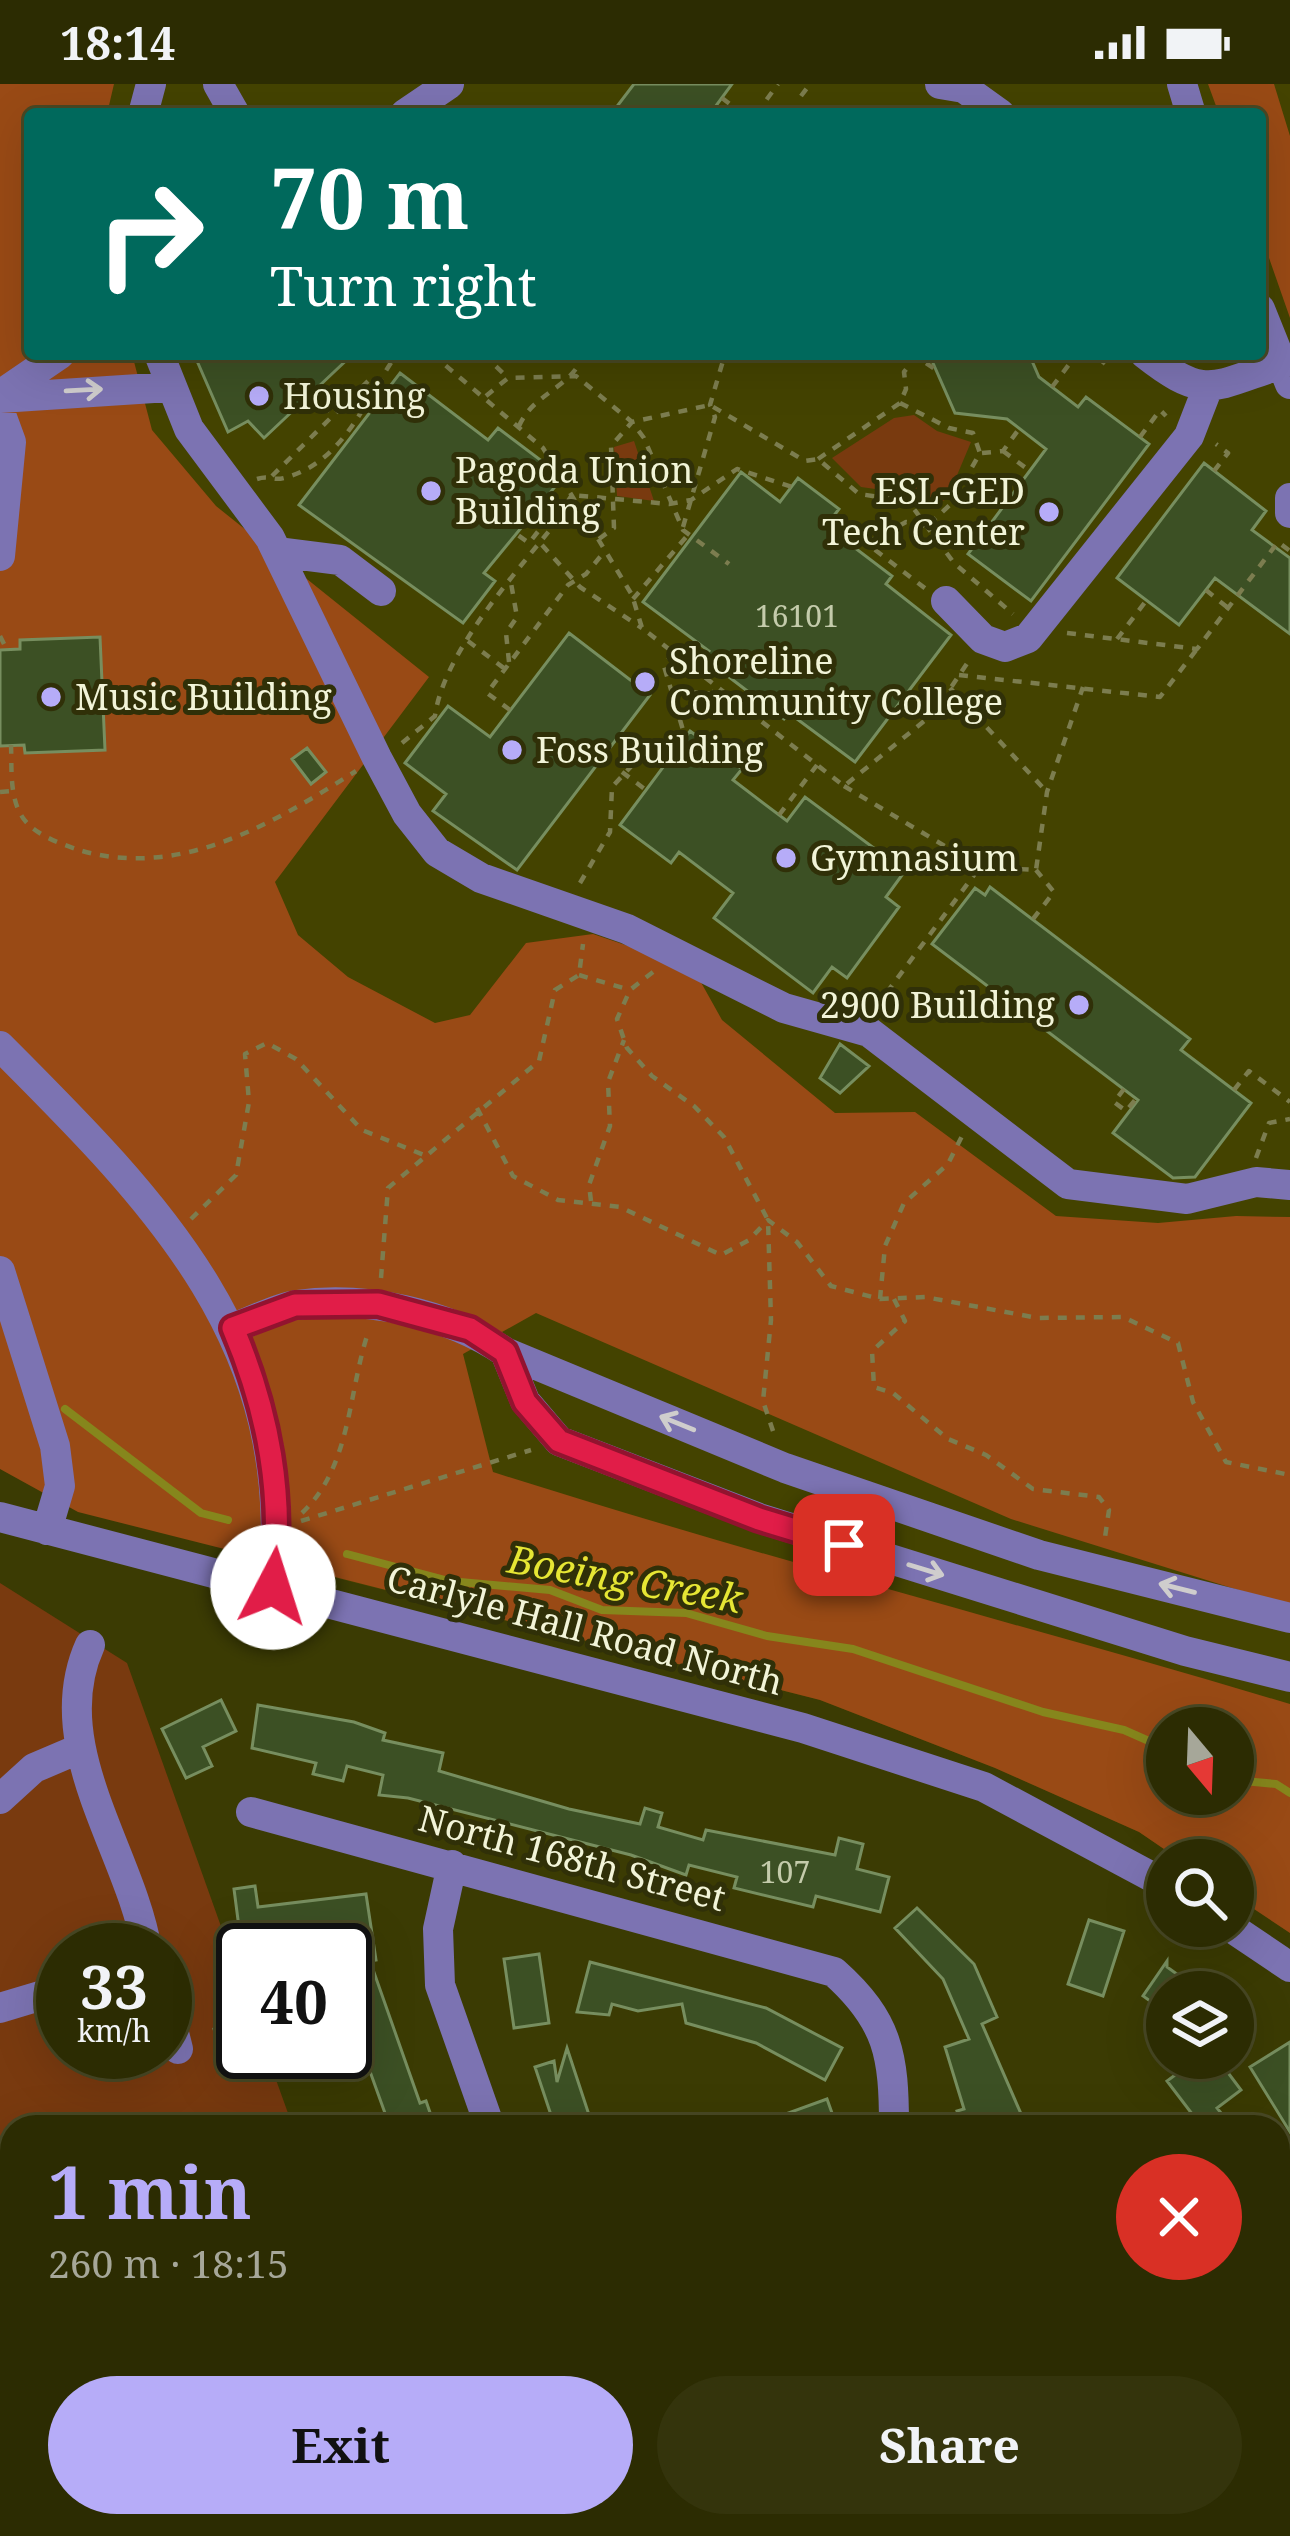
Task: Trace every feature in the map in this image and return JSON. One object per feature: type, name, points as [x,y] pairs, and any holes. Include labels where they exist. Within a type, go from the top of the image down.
[{"type":"street","points":[[414,108],[449,84]]},
{"type":"street","points":[[940,84],[964,88],[992,108]]},
{"type":"street","points":[[1153,360],[1183,383],[1208,387],[1286,374],[1266,324]]},
{"type":"street","points":[[0,397],[51,360]]},
{"type":"street","points":[[162,360],[189,429],[277,552],[376,758],[424,839],[467,872],[627,929],[784,1008],[861,1029],[1068,1184],[1186,1199],[1256,1182],[1290,1185]]},
{"type":"street","points":[[0,397],[170,387]]},
{"type":"street","points":[[946,601],[983,639],[1005,647],[1036,629],[1189,436],[1208,387]]},
{"type":"street","points":[[0,412],[10,442],[0,556]]},
{"type":"street","points":[[1290,498],[1290,513]]},
{"type":"street","points":[[277,552],[340,560],[381,591]]},
{"type":"street","points":[[0,1046],[120,1166],[233,1328],[272,1450],[278,1536],[273,1587]]},
{"type":"street","points":[[0,1271],[55,1446],[60,1486],[47,1531]]},
{"type":"street","points":[[233,1328],[295,1305],[378,1304],[470,1329],[505,1352],[785,1468],[1039,1555],[1290,1618]]},
{"type":"street","points":[[505,1352],[525,1402],[559,1441],[759,1519],[1185,1651],[1290,1676]]},
{"type":"street","name":"Carlyle Hall Road North","points":[[0,1517],[803,1728],[984,1787],[1146,1874]]},
{"type":"street","points":[[91,1645],[76,1714],[81,1748],[139,1923]]},
{"type":"street","points":[[0,1798],[34,1768],[81,1748]]},
{"type":"street","name":"North 168th Street","points":[[251,1812],[834,1972],[863,1998],[884,2031],[894,2082],[894,2115]]},
{"type":"street","points":[[452,1865],[438,1929],[440,1985],[486,2115]]},
{"type":"street","points":[[1254,1943],[1290,1967]]},
{"type":"street","points":[[0,2008],[36,1997]]},
{"type":"path","points":[[801,96],[810,84]]},
{"type":"path","points":[[722,98],[735,108]]},
{"type":"path","points":[[375,382],[368,381],[269,476],[281,479],[329,458],[392,360]]},
{"type":"path","points":[[440,360],[543,448],[599,539],[632,599],[642,628]]},
{"type":"path","points":[[489,360],[508,378]]},
{"type":"path","points":[[519,426],[528,406],[576,376],[582,360]]},
{"type":"path","points":[[632,599],[647,589],[686,532],[715,416],[710,405],[723,360]]},
{"type":"path","points":[[901,403],[908,360]]},
{"type":"path","points":[[922,360],[937,370]]},
{"type":"path","points":[[1052,387],[1072,360]]},
{"type":"path","points":[[1102,364],[1105,360]]},
{"type":"path","points":[[486,395],[508,378],[576,376],[632,422],[644,438],[669,504],[686,532],[729,565]]},
{"type":"path","points":[[311,392],[332,415]]},
{"type":"path","points":[[901,403],[949,428],[974,434],[980,453],[952,503],[927,526]]},
{"type":"path","points":[[599,539],[614,527],[611,446],[632,422],[710,405],[805,461],[818,459],[901,403]]},
{"type":"path","points":[[1140,437],[1160,410]]},
{"type":"path","points":[[1003,451],[1019,429]]},
{"type":"path","points":[[1214,471],[1228,453],[1218,446]]},
{"type":"path","points":[[980,453],[1003,451],[1030,471]]},
{"type":"path","points":[[818,459],[859,494],[908,501],[954,563],[1036,629],[1197,649]]},
{"type":"path","points":[[572,495],[669,504],[691,500],[737,469],[792,487]]},
{"type":"path","points":[[11,746],[13,791],[24,819],[56,843],[101,856],[167,856],[221,845],[300,807],[435,716],[439,689],[468,641],[572,495]]},
{"type":"path","points":[[514,532],[530,544],[562,501],[566,504]]},
{"type":"path","points":[[832,518],[904,576],[946,601]]},
{"type":"path","points":[[867,543],[906,522],[927,526]]},
{"type":"path","points":[[959,675],[1160,697],[1278,542],[1290,551]]},
{"type":"path","points":[[540,544],[580,587],[642,628],[844,786],[980,866],[1036,870],[1054,892],[1033,920]]},
{"type":"path","points":[[510,710],[487,693],[568,585],[605,550]]},
{"type":"path","points":[[507,666],[506,633],[517,617],[518,598],[511,583]]},
{"type":"path","points":[[1206,590],[1228,608]]},
{"type":"path","points":[[1117,639],[1147,601]]},
{"type":"path","points":[[0,636],[7,650]]},
{"type":"path","points":[[844,786],[933,714],[983,639]]},
{"type":"path","points":[[468,641],[507,666]]},
{"type":"path","points":[[577,894],[610,832],[609,799],[622,772],[683,730],[664,666],[672,655]]},
{"type":"path","points":[[1036,870],[1047,792],[1084,687]]},
{"type":"path","points":[[950,688],[1047,792]]},
{"type":"path","points":[[671,690],[712,694],[716,689]]},
{"type":"path","points":[[779,814],[817,765]]},
{"type":"path","points":[[622,772],[646,790]]},
{"type":"path","points":[[0,792],[13,791]]},
{"type":"path","points":[[872,1014],[980,866]]},
{"type":"path","points":[[579,975],[585,928]]},
{"type":"path","points":[[663,969],[644,976],[630,991],[617,1019],[624,1040],[652,1076],[694,1106],[724,1136],[768,1220],[796,1242],[831,1286],[880,1299],[966,1303],[1038,1318],[1123,1317],[1178,1343],[1193,1402],[1226,1462],[1290,1475]]},
{"type":"path","points":[[559,1441],[290,1525],[314,1502],[353,1415],[362,1348],[378,1304],[388,1188],[477,1108],[539,1061],[555,990],[579,975],[630,991]]},
{"type":"path","points":[[591,1204],[589,1185],[610,1126],[608,1082],[624,1040]]},
{"type":"path","points":[[172,1236],[236,1175],[249,1102],[245,1054],[267,1042],[296,1059],[362,1130],[424,1155]]},
{"type":"path","points":[[1234,1090],[1249,1071],[1290,1102]]},
{"type":"path","points":[[1124,1089],[1114,1102],[1126,1111],[1136,1099]]},
{"type":"path","points":[[477,1108],[513,1176],[558,1200],[620,1207],[722,1256],[749,1240],[768,1220]]},
{"type":"path","points":[[880,1299],[885,1246],[904,1203],[948,1164],[973,1114]]},
{"type":"path","points":[[1254,1163],[1269,1124],[1290,1119]]},
{"type":"path","points":[[768,1220],[771,1320],[763,1400],[785,1468]]},
{"type":"path","points":[[894,1299],[905,1321],[872,1351],[868,1363],[874,1387],[893,1393],[948,1439],[986,1455],[1033,1489],[1099,1497],[1108,1510],[1100,1570]]},
{"type":"shaded area","name":"Shoreline Community College","points":[[0,84],[1290,84],[1290,1933],[1254,1909],[1254,1839],[1149,1839],[995,1768],[820,1700],[320,1574],[0,1010]]},
{"type":"shaded area","points":[[0,84],[114,84],[108,108],[24,108],[24,360],[134,360],[152,430],[216,506],[429,677],[275,882],[298,935],[348,977],[435,1023],[470,1015],[526,943],[593,934],[693,968],[722,1020],[835,1113],[915,1112],[1056,1216],[1158,1223],[1290,1217],[1290,1606],[1011,1519],[536,1313],[463,1354],[493,1472],[1290,1704],[1290,1933],[1254,1909],[1254,1839],[1149,1839],[995,1768],[820,1700],[78,1512],[0,1469]]},
{"type":"shaded area","points":[[1208,84],[1274,84],[1290,136],[1290,318],[1266,249],[1266,108],[1217,108]]},
{"type":"shaded area","points":[[914,415],[937,431],[971,442],[947,499],[927,508],[904,493],[861,487],[832,458],[894,418]]},
{"type":"shaded area","points":[[634,441],[654,501],[617,496],[614,447]]},
{"type":"shaded area","points":[[0,1583],[127,1663],[220,1923],[216,1923],[216,2079],[276,2079],[289,2115],[0,2115]]},
{"type":"building","points":[[634,84],[732,84],[714,108],[618,105]]},
{"type":"building","name":"Housing","points":[[197,360],[347,360],[264,438],[248,421],[228,432]]},
{"type":"building","name":"ESL-GED Tech Center","points":[[932,360],[1032,360],[1039,377],[1078,407],[1086,397],[1149,444],[1031,601],[968,554],[1046,449],[1007,419],[955,413]]},
{"type":"building","name":"Pagoda Union Building","points":[[400,373],[488,440],[498,428],[563,477],[484,573],[495,581],[463,623],[299,505]]},
{"type":"building","points":[[1204,463],[1266,511],[1252,530],[1290,558],[1290,634],[1215,578],[1179,625],[1117,578]]},
{"type":"building","points":[[741,472],[780,502],[798,478],[839,509],[826,526],[892,576],[886,584],[951,635],[855,762],[789,713],[784,719],[704,658],[709,651],[643,602]]},
{"type":"building","name":"Foss Building","points":[[569,633],[650,695],[517,870],[433,811],[446,794],[405,763],[448,706],[490,737]]},
{"type":"building","name":"Music Building","points":[[100,637],[105,750],[25,753],[24,745],[0,746],[0,650],[20,649],[20,640]]},
{"type":"building","name":"Gymnasium","points":[[690,731],[742,769],[733,780],[787,821],[805,797],[905,871],[886,897],[899,907],[847,978],[832,967],[813,993],[714,918],[733,893],[679,852],[671,863],[620,825]]},
{"type":"building","points":[[307,748],[326,772],[311,784],[292,759]]},
{"type":"building","name":"2900 Building","points":[[990,887],[1190,1039],[1181,1050],[1251,1103],[1195,1177],[1173,1178],[1113,1133],[1138,1100],[932,944],[975,888],[985,895]]},
{"type":"building","points":[[840,1044],[869,1066],[840,1093],[820,1078]]},
{"type":"building","points":[[221,1700],[236,1731],[203,1747],[212,1766],[186,1778],[162,1729]]},
{"type":"building","points":[[258,1705],[354,1722],[385,1733],[383,1740],[443,1753],[439,1771],[569,1809],[640,1824],[645,1808],[662,1813],[658,1827],[703,1840],[706,1830],[835,1855],[839,1838],[863,1844],[857,1869],[889,1877],[880,1912],[816,1896],[813,1907],[734,1888],[737,1877],[689,1865],[686,1875],[631,1855],[408,1798],[379,1795],[383,1775],[347,1766],[343,1781],[313,1774],[316,1763],[252,1748]]},
{"type":"building","points":[[255,1886],[258,1907],[366,1894],[370,1923],[238,1923],[234,1889]]},
{"type":"building","points":[[917,1908],[974,1964],[997,2017],[982,2024],[1022,2115],[958,2115],[957,2111],[964,2109],[945,2047],[969,2039],[943,1979],[895,1928]]},
{"type":"building","points":[[1089,1920],[1124,1931],[1103,1996],[1068,1984]]},
{"type":"building","points":[[539,1954],[549,2023],[514,2028],[504,1959]]},
{"type":"building","points":[[590,1962],[766,2008],[842,2048],[825,2080],[756,2043],[686,2023],[682,2004],[638,2011],[612,2004],[609,2015],[577,2012]]},
{"type":"building","points":[[372,1967],[420,2103],[426,2101],[431,2115],[386,2115],[372,2077]]},
{"type":"building","points":[[1290,2042],[1290,2115],[1280,2115],[1254,2074],[1254,2064]]},
{"type":"building","points":[[567,2048],[589,2115],[551,2115],[535,2067],[554,2061],[557,2082]]},
{"type":"building","points":[[1170,2079],[1233,2079],[1241,2090],[1217,2108],[1223,2115],[1193,2115]]},
{"type":"building","points":[[827,2099],[833,2115],[783,2115]]},
{"type":"waterway","name":"Boeing Creek","points":[[65,1409],[201,1513],[228,1520]]},
{"type":"waterway","name":"Boeing Creek","points":[[347,1554],[449,1581],[550,1590],[602,1610],[686,1613],[767,1636],[853,1649],[1043,1712],[1124,1730],[1146,1740]]},
{"type":"waterway","name":"Boeing Creek","points":[[1254,1782],[1276,1784],[1290,1793]]},
{"type":"place","name":"Housing","points":[[259,396]]},
{"type":"place","name":"Pagoda Union Building","points":[[431,491]]},
{"type":"place","name":"ESL-GED Tech Center","points":[[1049,512]]},
{"type":"place","name":"Shoreline Community College","points":[[645,682]]},
{"type":"place","name":"Music Building","points":[[51,697]]},
{"type":"place","name":"Foss Building","points":[[512,750]]},
{"type":"place","name":"Gymnasium","points":[[786,858]]},
{"type":"place","name":"2900 Building","points":[[1079,1005]]},
{"type":"route","points":[[273,1587],[278,1536],[272,1450],[250,1368],[233,1328],[295,1305],[378,1304],[470,1329],[505,1352],[525,1402],[559,1441],[759,1519],[844,1545]]}]
